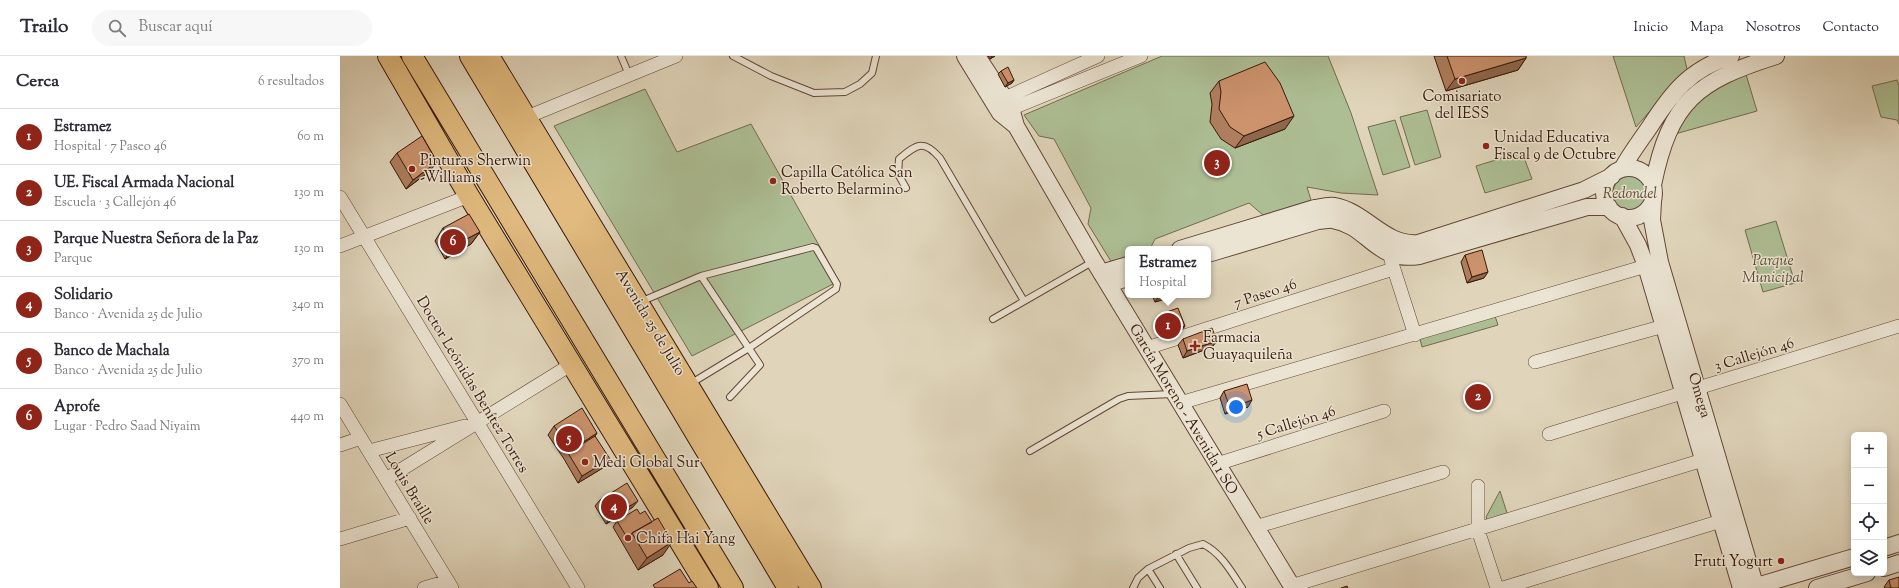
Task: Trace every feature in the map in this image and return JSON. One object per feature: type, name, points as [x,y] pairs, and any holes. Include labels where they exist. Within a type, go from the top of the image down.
[{"type":"main road","points":[[412,56],[733,588]]},
{"type":"main road","name":"Avenida 25 de Julio","points":[[470,56],[788,588]]},
{"type":"main road","name":"Avenida 25 de Julio","points":[[489,56],[811,588]]},
{"type":"main road","points":[[391,59],[469,196],[704,582]]},
{"type":"main road","points":[[528,154],[590,221]]},
{"type":"main road","points":[[486,223],[549,285]]},
{"type":"main road","points":[[741,472],[748,522]]},
{"type":"main road","points":[[687,513],[704,582]]},
{"type":"street","points":[[527,117],[676,56]]},
{"type":"street","name":"García Moreno - Avenida 1 SO","points":[[965,56],[1016,126],[1101,273],[1292,587]]},
{"type":"street","name":"García Moreno - Avenida 1 SO","points":[[977,56],[1002,106]]},
{"type":"street","points":[[1002,106],[1080,59],[1098,56]]},
{"type":"street","points":[[1002,106],[1141,56]]},
{"type":"street","points":[[1731,56],[1715,61],[1698,71],[1679,87],[1662,107],[1617,172],[1607,182],[1605,199],[1609,207],[1622,216],[1629,217],[1644,213],[1653,201],[1653,185],[1661,152],[1677,116],[1690,98],[1706,84],[1722,76],[1776,56]]},
{"type":"street","points":[[1190,246],[1315,208],[1332,206],[1361,216],[1389,237],[1398,241],[1408,243],[1418,242],[1584,190],[1617,172],[1636,169],[1644,172],[1653,185]]},
{"type":"street","points":[[340,246],[469,196]]},
{"type":"street","name":"Doctor Leónidas Benítez Torres","points":[[340,197],[578,588]]},
{"type":"street","name":"Omega","points":[[1653,201],[1652,220],[1660,262],[1690,390],[1703,460],[1741,588]]},
{"type":"street","points":[[1391,262],[1420,256],[1587,207],[1609,207]]},
{"type":"street","name":"Omega","points":[[1622,216],[1638,245],[1646,266],[1664,326],[1690,390],[1754,587]]},
{"type":"street","points":[[1211,253],[1318,221],[1333,220],[1354,230],[1391,262],[1415,335]]},
{"type":"street","name":"7 Paseo 46","points":[[1147,348],[1391,262]]},
{"type":"street","points":[[1101,273],[1125,266]]},
{"type":"street","points":[[1178,399],[1415,335],[1646,266]]},
{"type":"street","points":[[1101,273],[1125,277]]},
{"type":"street","points":[[1535,362],[1664,326]]},
{"type":"street","name":"3 Callejón 46","points":[[1549,434],[1899,326]]},
{"type":"street","points":[[386,479],[572,364]]},
{"type":"street","name":"Louis Braille","points":[[340,404],[450,584]]},
{"type":"street","name":"5 Callejón 46","points":[[1217,464],[1384,411]]},
{"type":"street","points":[[369,451],[478,423]]},
{"type":"street","points":[[340,445],[361,438]]},
{"type":"street","points":[[1292,587],[1703,460]]},
{"type":"street","points":[[1255,527],[1443,472]]},
{"type":"street","points":[[1478,486],[1478,530],[1497,588]]},
{"type":"street","points":[[340,539],[410,518]]},
{"type":"street","points":[[1503,588],[1721,521]]},
{"type":"street","points":[[1887,547],[1899,543]]},
{"type":"street","points":[[1754,587],[1851,558]]},
{"type":"street","points":[[1887,567],[1899,563]]},
{"type":"street","points":[[1817,588],[1856,576]]},
{"type":"street","points":[[424,588],[450,584]]},
{"type":"lane","points":[[621,56],[629,75]]},
{"type":"lane","points":[[733,56],[771,76],[814,93],[845,92],[860,84],[872,73],[876,56]]},
{"type":"lane","points":[[906,188],[898,174],[899,159],[915,148],[924,145],[931,148],[944,165],[1024,301]]},
{"type":"lane","points":[[639,303],[701,276],[813,247],[816,248],[837,284],[836,289],[749,348],[689,385]]},
{"type":"lane","points":[[993,318],[1024,301],[1101,273]]},
{"type":"lane","points":[[701,276],[760,365],[730,397]]},
{"type":"lane","points":[[549,285],[577,316]]},
{"type":"lane","points":[[1030,450],[1119,399],[1128,396],[1178,399]]},
{"type":"lane","points":[[1133,588],[1138,578],[1148,569],[1176,554],[1203,544],[1211,548],[1221,557],[1242,588]]},
{"type":"lane","points":[[1176,554],[1197,588]]},
{"type":"lane","points":[[1148,569],[1160,588]]},
{"type":"green space","points":[[1162,56],[1328,56],[1351,113],[1378,195],[1341,193],[1307,187],[1311,200],[1263,215],[1249,203],[1155,239],[1152,246],[1125,246],[1125,259],[1112,263],[1088,224],[1091,208],[1054,139],[1039,136],[1024,115]]},
{"type":"green space","points":[[1613,56],[1684,56],[1687,69],[1636,127]]},
{"type":"green space","points":[[1745,71],[1757,111],[1675,134],[1684,110]]},
{"type":"green space","points":[[1897,80],[1899,86],[1899,124],[1897,120],[1881,117],[1872,86]]},
{"type":"green space","points":[[645,89],[677,152],[751,124],[839,281],[692,356],[554,126]]},
{"type":"green space","points":[[1427,110],[1441,157],[1415,165],[1400,117]]},
{"type":"green space","points":[[1395,120],[1410,167],[1383,175],[1368,127]]},
{"type":"green space","points":[[1522,152],[1532,179],[1485,193],[1476,166]]},
{"type":"green space","name":"Redondel","points":[[1627,176],[1633,176],[1637,177],[1644,183],[1647,193],[1646,200],[1640,207],[1633,210],[1627,210],[1623,209],[1616,203],[1613,196],[1613,190],[1614,186],[1620,179]]},
{"type":"green space","name":"Parque Municipal","points":[[1776,221],[1795,283],[1763,292],[1745,230]]},
{"type":"green space","points":[[1494,313],[1498,325],[1422,347],[1419,335]]},
{"type":"green space","points":[[1500,491],[1507,513],[1487,520],[1486,517]]},
{"type":"building","points":[[1447,56],[1526,56],[1526,58],[1455,79]]},
{"type":"building","points":[[1265,62],[1280,83],[1294,116],[1244,136],[1230,127],[1219,109],[1221,92],[1219,81]]},
{"type":"building","points":[[1008,67],[1014,80],[1008,83],[1001,71]]},
{"type":"building","points":[[422,136],[437,162],[413,180],[397,153]]},
{"type":"building","points":[[469,214],[480,232],[453,246],[443,228]]},
{"type":"building","points":[[1482,250],[1488,272],[1472,277],[1465,255]]},
{"type":"building","points":[[1178,308],[1185,326],[1168,332],[1161,314]]},
{"type":"building","points":[[1212,328],[1217,341],[1187,351],[1183,339]]},
{"type":"building","points":[[1247,384],[1252,400],[1230,408],[1224,391]]},
{"type":"building","points":[[582,408],[597,433],[571,450],[554,426]]},
{"type":"building","name":"Medi Global Sur","points":[[595,436],[610,459],[582,476],[568,453]]},
{"type":"building","points":[[627,483],[638,501],[610,518],[600,500]]},
{"type":"building","points":[[637,509],[640,514],[645,511],[652,522],[632,533],[628,539],[617,521]]},
{"type":"building","points":[[658,518],[672,542],[647,558],[632,533]]},
{"type":"building","points":[[680,569],[689,583],[692,581],[697,588],[655,588],[653,585]]},
{"type":"building","points":[[1899,577],[1899,588],[1891,588],[1889,580]]},
{"type":"place","name":"Comisariato del IESS","points":[[1462,81]]},
{"type":"place","name":"Unidad Educativa Fiscal 9 de Octubre","points":[[1486,146]]},
{"type":"place","name":"Parque Nuestra Señora de la Paz","points":[[1217,163]]},
{"type":"place","name":"Pinturas Sherwin -Williams","points":[[412,169]]},
{"type":"place","name":"Capilla Católica San Roberto Belarmino","points":[[773,181]]},
{"type":"place","name":"Aprofe","points":[[453,242]]},
{"type":"place","name":"Estramez","points":[[1168,326]]},
{"type":"place","name":"Farmacia Guayaquileña","points":[[1195,346]]},
{"type":"place","name":"UE. Fiscal Armada Nacional","points":[[1478,397]]},
{"type":"place","name":"Banco de Machala","points":[[569,439]]},
{"type":"place","name":"Medi Global Sur","points":[[585,462]]},
{"type":"place","name":"Solidario","points":[[614,507]]},
{"type":"place","name":"Chifa Hai Yang","points":[[628,538]]},
{"type":"place","name":"Fruti Yogurt","points":[[1781,561]]}]
